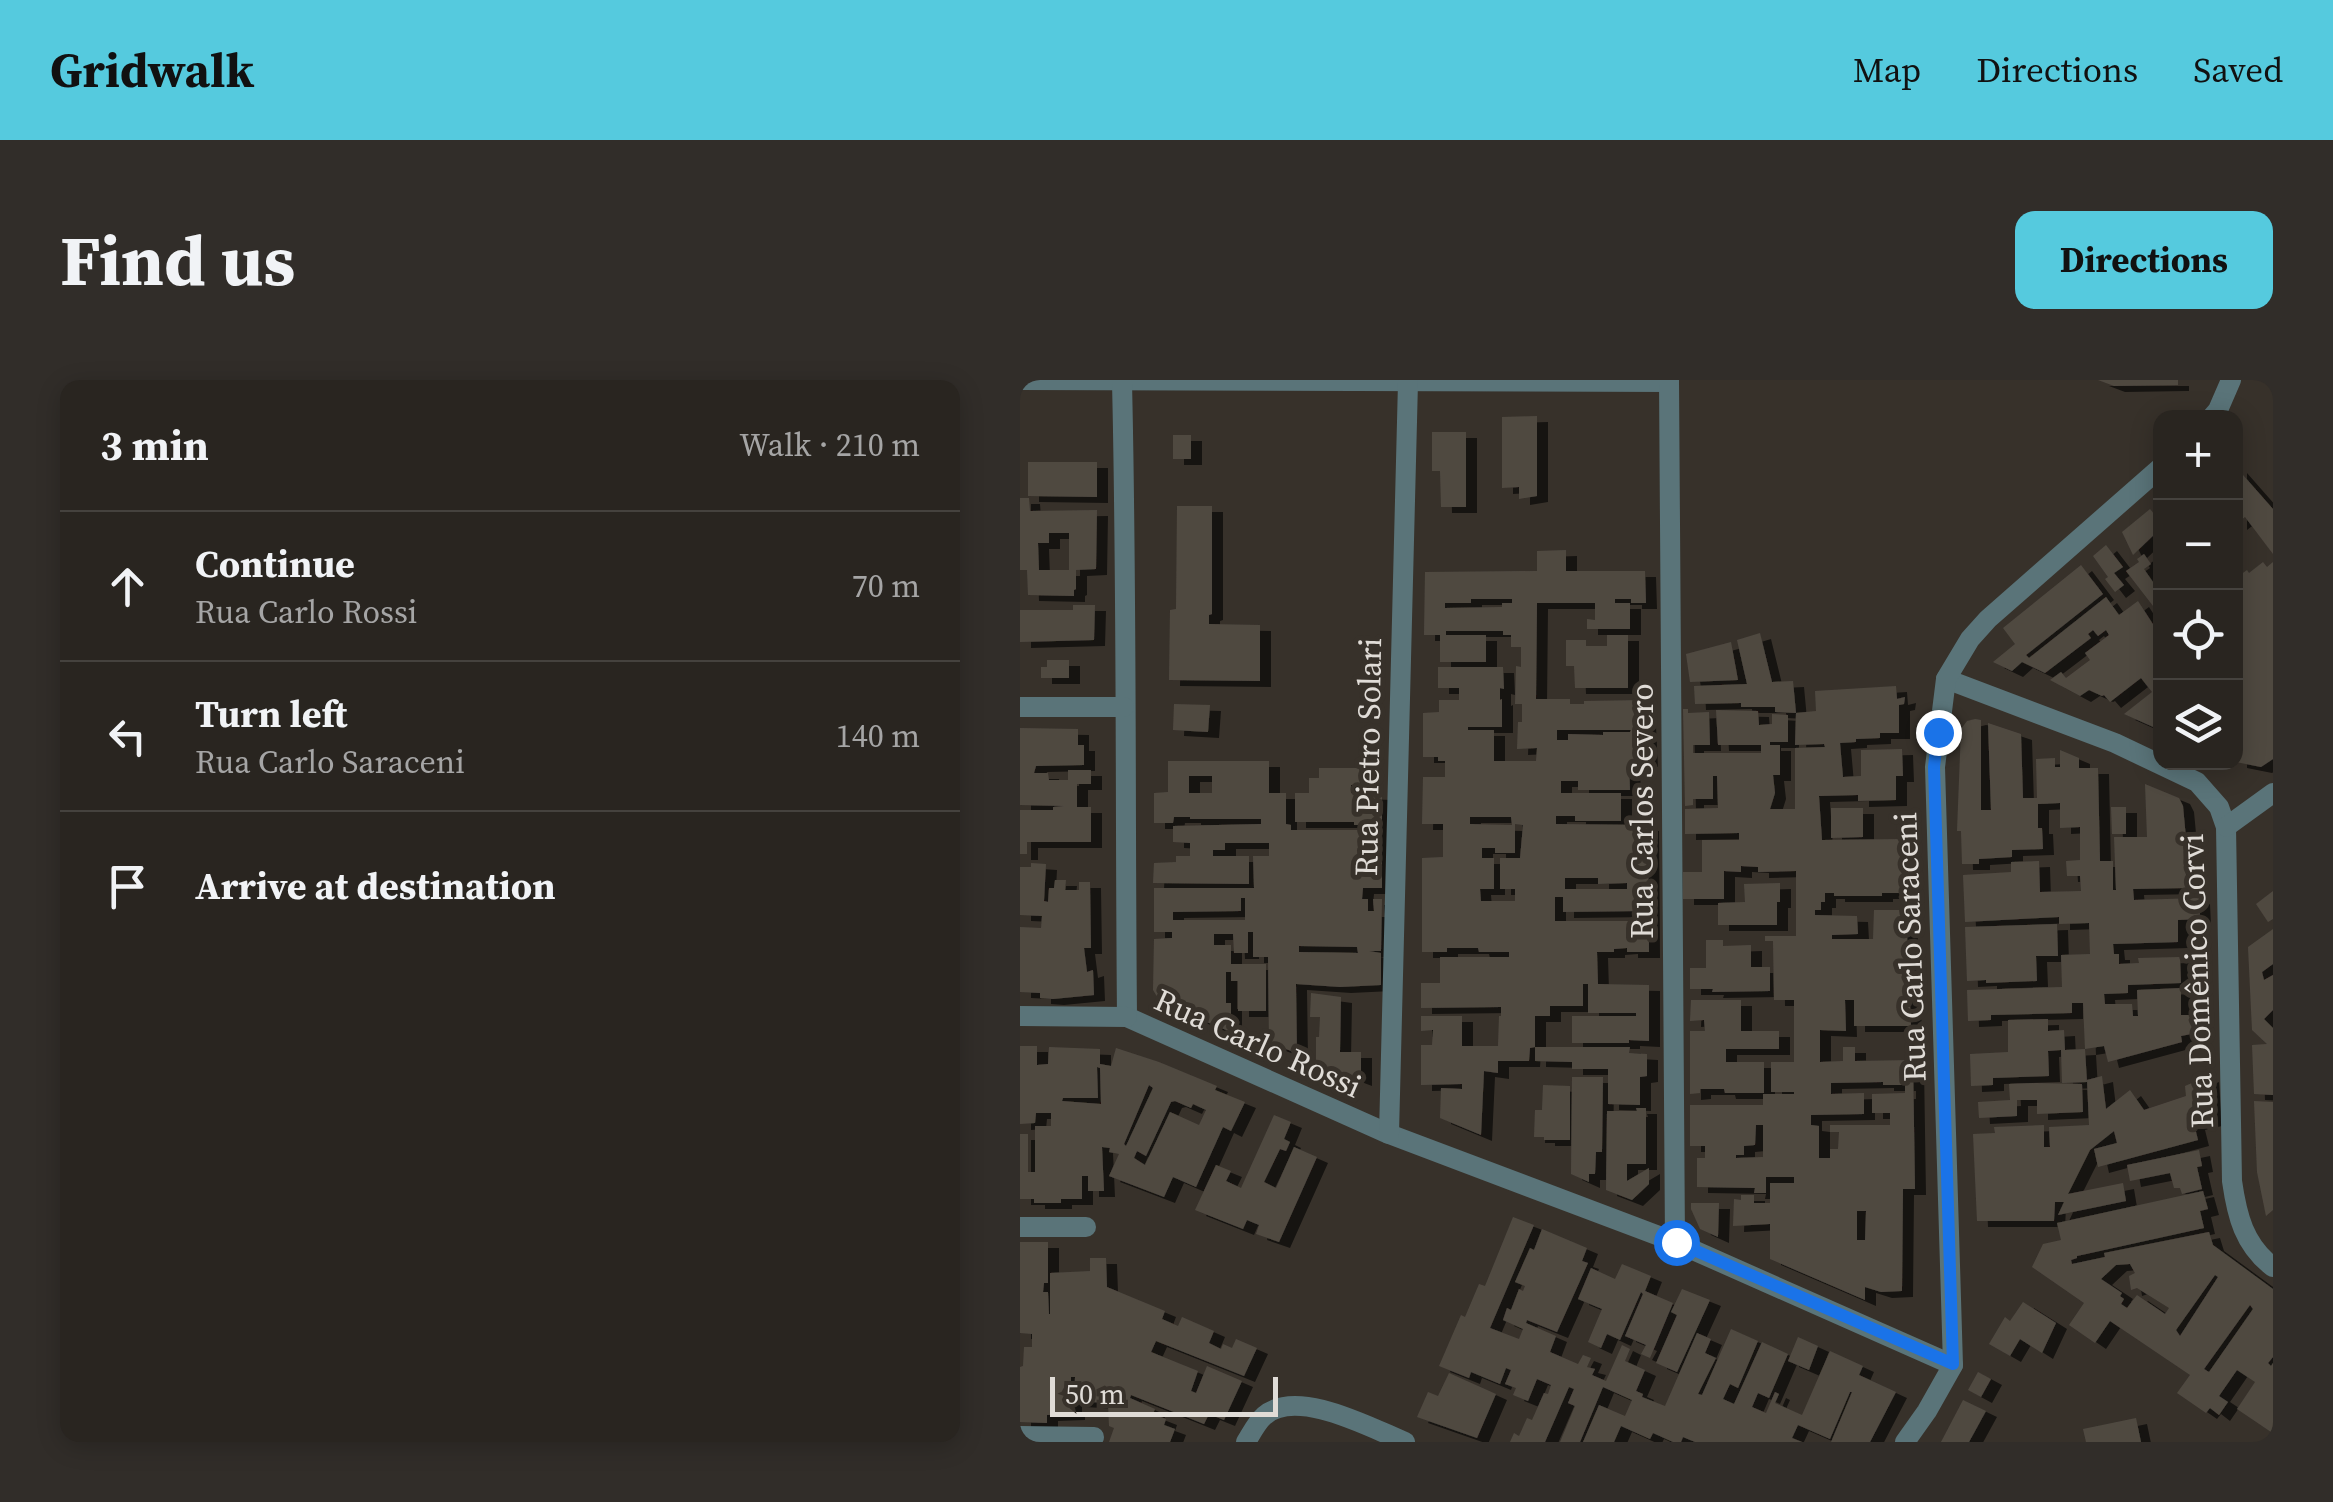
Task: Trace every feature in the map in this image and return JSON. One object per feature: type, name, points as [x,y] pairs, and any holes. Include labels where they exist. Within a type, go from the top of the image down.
[{"type":"street","points":[[1020,380],[1669,381]]},
{"type":"street","points":[[2218,410],[2231,380]]},
{"type":"street","name":"Rua Carlos Severo","points":[[1669,381],[1676,1242]]},
{"type":"street","name":"Rua Carlo Rossi","points":[[1122,382],[1126,1017],[1390,1134],[1676,1242],[1953,1364]]},
{"type":"street","name":"Rua Pietro Solari","points":[[1390,1134],[1408,382]]},
{"type":"street","name":"Rua Carlo Saraceni","points":[[1953,1364],[1934,767],[1946,679],[1988,618],[2153,474]]},
{"type":"street","name":"Rua Domênico Corvi","points":[[1946,679],[2114,743],[2197,782],[2219,807],[2226,827],[2232,1182],[2247,1240],[2273,1267]]},
{"type":"street","points":[[1020,707],[1124,706]]},
{"type":"street","points":[[2226,827],[2273,793]]},
{"type":"street","points":[[1020,1016],[1126,1017]]},
{"type":"street","points":[[1020,1227],[1086,1227]]},
{"type":"street","points":[[1905,1442],[1953,1364]]},
{"type":"street","points":[[1246,1442],[1264,1415],[1282,1406],[1300,1406],[1341,1416],[1405,1442]]},
{"type":"street","points":[[1020,1436],[1094,1437]]},
{"type":"building","points":[[2098,380],[2178,380],[2178,385],[2114,386]]},
{"type":"building","points":[[1537,416],[1537,496],[1519,499],[1519,487],[1502,488],[1502,417]]},
{"type":"building","points":[[1432,432],[1466,432],[1466,507],[1441,507],[1440,471],[1432,471]]},
{"type":"building","points":[[1173,435],[1191,435],[1191,459],[1173,459]]},
{"type":"building","points":[[1028,462],[1097,462],[1097,497],[1028,496]]},
{"type":"building","points":[[2243,475],[2273,509],[2273,554],[2245,517]]},
{"type":"building","points":[[1020,498],[1029,498],[1030,511],[1097,510],[1096,569],[1076,570],[1074,596],[1028,595],[1027,570],[1020,570]],"holes":[[[1049,533],[1069,533],[1069,570],[1039,570],[1038,543],[1049,543]]]},
{"type":"building","points":[[1177,506],[1212,506],[1209,624],[1260,625],[1260,681],[1169,680],[1170,610],[1176,609]]},
{"type":"building","points":[[2150,509],[2153,513],[2153,536],[2133,555],[2122,532]]},
{"type":"building","points":[[2106,545],[2123,567],[2114,573],[2124,585],[2115,592],[2093,556]]},
{"type":"building","points":[[1566,550],[1566,571],[1645,571],[1646,603],[1615,599],[1615,603],[1630,603],[1630,629],[1587,629],[1587,619],[1595,620],[1595,603],[1537,603],[1536,699],[1570,699],[1570,704],[1644,700],[1647,761],[1629,761],[1630,790],[1578,790],[1578,781],[1561,781],[1561,793],[1621,793],[1621,821],[1575,821],[1575,816],[1556,816],[1556,824],[1648,825],[1649,952],[1627,952],[1627,948],[1597,952],[1598,984],[1649,985],[1649,1041],[1572,1043],[1572,1016],[1636,1016],[1588,1013],[1588,984],[1583,984],[1583,1006],[1550,1006],[1550,1016],[1535,1016],[1535,1047],[1530,1048],[1529,1061],[1498,1061],[1498,1073],[1484,1071],[1481,1135],[1440,1118],[1441,1088],[1462,1089],[1462,1084],[1421,1085],[1421,1045],[1432,1045],[1433,1030],[1421,1031],[1421,1016],[1462,1016],[1462,1046],[1498,1046],[1501,1007],[1421,1008],[1421,983],[1440,983],[1440,957],[1509,957],[1509,952],[1447,948],[1447,952],[1422,952],[1422,858],[1443,857],[1443,824],[1422,824],[1423,777],[1445,777],[1445,761],[1423,757],[1423,713],[1439,712],[1439,700],[1459,700],[1459,688],[1438,688],[1438,667],[1503,667],[1502,727],[1468,730],[1494,730],[1494,761],[1536,761],[1537,748],[1517,749],[1522,704],[1515,704],[1516,666],[1521,667],[1521,647],[1511,647],[1511,635],[1503,635],[1503,631],[1446,631],[1446,635],[1486,635],[1486,662],[1440,662],[1440,635],[1424,635],[1425,572],[1537,571],[1537,551]],"holes":[[[1471,599],[1512,599],[1512,603],[1502,603],[1502,607],[1445,608],[1445,603],[1471,603]],[[1557,730],[1631,730],[1603,735],[1568,734],[1568,740],[1557,740]],[[1470,817],[1511,817],[1512,825],[1470,824]],[[1515,824],[1523,825],[1520,858],[1500,858],[1500,889],[1515,889],[1515,901],[1481,901],[1480,889],[1494,889],[1494,858],[1482,858],[1482,848],[1515,853]],[[1565,878],[1598,878],[1598,884],[1627,883],[1627,889],[1565,889]],[[1555,897],[1563,897],[1563,912],[1641,911],[1641,921],[1555,921]]]},
{"type":"building","points":[[2144,554],[2151,564],[2144,569],[2153,582],[2153,606],[2126,571],[2139,562],[2137,559]]},
{"type":"building","points":[[2263,562],[2267,567],[2273,562],[2273,759],[2261,767],[2243,763],[2243,573]]},
{"type":"building","points":[[2081,565],[2103,594],[2026,655],[2029,658],[2106,597],[2119,615],[2138,601],[2153,624],[2153,727],[2124,714],[2152,692],[2141,678],[2110,702],[2104,695],[2089,690],[2080,696],[2050,680],[2061,672],[2066,678],[2090,660],[2085,653],[2109,635],[2106,630],[2098,636],[2093,630],[2088,634],[2091,638],[2045,673],[2022,662],[2012,671],[1993,662],[2015,644],[2003,628]]},
{"type":"building","points":[[1073,605],[1095,605],[1094,640],[1020,642],[1020,610],[1073,610]]},
{"type":"building","points":[[1760,633],[1772,682],[1793,681],[1796,713],[1775,712],[1775,707],[1741,707],[1741,703],[1695,704],[1694,686],[1747,684],[1737,640]]},
{"type":"building","points":[[1607,635],[1628,635],[1628,688],[1575,688],[1574,666],[1566,666],[1566,640],[1586,640],[1586,646],[1607,646]]},
{"type":"building","points":[[1731,642],[1738,680],[1690,682],[1686,654]]},
{"type":"building","points":[[1047,660],[1069,660],[1069,678],[1041,678],[1041,667],[1047,667]]},
{"type":"building","points":[[1896,686],[1897,699],[1905,697],[1904,704],[1899,705],[1899,733],[1880,733],[1880,738],[1840,743],[1843,777],[1861,776],[1861,750],[1902,749],[1903,776],[1896,776],[1896,800],[1858,801],[1858,795],[1819,796],[1822,840],[1905,839],[1905,893],[1825,893],[1821,910],[1815,910],[1815,915],[1857,916],[1858,934],[1832,935],[1832,939],[1873,939],[1874,910],[1906,910],[1911,1026],[1854,1026],[1854,1000],[1845,1000],[1846,1031],[1820,1030],[1820,1062],[1843,1061],[1843,1047],[1855,1047],[1855,1061],[1913,1060],[1915,1189],[1903,1189],[1902,1291],[1881,1292],[1865,1287],[1865,1300],[1770,1259],[1770,1224],[1733,1226],[1734,1199],[1754,1195],[1754,1203],[1770,1203],[1770,1183],[1794,1183],[1794,1177],[1766,1177],[1766,1193],[1754,1193],[1755,1188],[1697,1187],[1697,1158],[1705,1158],[1705,1146],[1690,1146],[1690,1105],[1763,1105],[1763,1094],[1794,1094],[1771,1092],[1771,1062],[1794,1062],[1794,1000],[1774,1000],[1773,941],[1765,941],[1765,936],[1796,936],[1796,871],[1758,872],[1758,867],[1741,866],[1741,872],[1724,871],[1724,899],[1683,899],[1683,872],[1702,872],[1702,840],[1739,840],[1739,833],[1685,834],[1685,809],[1718,808],[1717,776],[1713,776],[1713,799],[1693,799],[1693,805],[1685,806],[1683,709],[1688,709],[1688,713],[1709,712],[1710,745],[1693,745],[1693,753],[1761,753],[1761,745],[1718,745],[1716,710],[1758,711],[1759,725],[1772,724],[1772,714],[1788,715],[1788,742],[1770,742],[1780,745],[1780,775],[1773,775],[1775,793],[1770,809],[1795,809],[1795,748],[1825,747],[1795,745],[1796,713],[1816,711],[1815,691]],"holes":[[[1831,1083],[1905,1085],[1905,1093],[1872,1094],[1872,1113],[1890,1113],[1890,1125],[1830,1125],[1830,1132],[1839,1132],[1838,1149],[1830,1149],[1830,1158],[1819,1158],[1819,1126],[1811,1125],[1811,1115],[1864,1114],[1864,1093],[1831,1094]],[[1756,1125],[1763,1125],[1763,1157],[1736,1158],[1744,1155],[1744,1146],[1755,1145]],[[1857,1211],[1866,1211],[1865,1240],[1857,1240]]]},
{"type":"building","points":[[1174,704],[1210,705],[1208,732],[1173,730]]},
{"type":"building","points":[[1981,720],[1981,810],[1991,810],[1988,723],[2021,734],[2023,798],[2037,798],[2036,759],[2055,758],[2055,767],[2060,767],[2060,750],[2079,758],[2079,768],[2098,768],[2100,861],[2113,861],[2113,890],[2114,837],[2147,837],[2145,784],[2179,798],[2186,838],[2187,888],[2133,889],[2134,900],[2199,898],[2200,919],[2178,920],[2178,942],[2113,944],[2119,964],[2139,963],[2138,958],[2180,957],[2181,983],[2128,985],[2128,993],[2104,994],[2105,1004],[2132,1004],[2133,1016],[2138,1016],[2137,990],[2181,988],[2181,1015],[2200,1015],[2201,1032],[2181,1036],[2182,1042],[2108,1062],[2104,1046],[2085,1049],[2083,1003],[2072,1003],[2072,1013],[1991,1015],[1991,1020],[1968,1021],[1967,990],[2062,987],[2061,955],[2090,954],[2089,923],[2059,924],[2059,917],[1965,922],[1963,875],[2011,872],[2011,862],[2039,861],[2040,892],[2081,891],[2080,876],[2067,876],[2066,861],[2080,860],[2080,827],[2060,828],[2060,803],[2038,804],[2043,849],[2012,850],[2012,857],[1962,864],[1961,831],[1957,831],[1961,729],[1967,721]]},
{"type":"building","points":[[1020,728],[1078,729],[1078,745],[1084,745],[1084,765],[1036,766],[1034,773],[1048,773],[1049,780],[1068,780],[1068,770],[1091,770],[1091,784],[1077,784],[1077,807],[1091,807],[1091,842],[1027,842],[1027,854],[1020,854],[1020,810],[1064,806],[1020,805]]},
{"type":"building","points":[[1168,761],[1269,761],[1269,793],[1286,793],[1286,824],[1291,825],[1291,830],[1365,830],[1365,825],[1354,822],[1295,822],[1295,793],[1309,793],[1309,778],[1319,778],[1319,768],[1360,768],[1360,785],[1351,785],[1351,793],[1382,794],[1382,888],[1363,888],[1362,899],[1368,899],[1368,911],[1374,911],[1373,899],[1382,899],[1381,951],[1369,951],[1381,953],[1381,985],[1296,984],[1297,1053],[1269,1043],[1268,957],[1253,957],[1253,932],[1248,932],[1248,953],[1234,953],[1233,934],[1214,934],[1214,945],[1231,945],[1231,964],[1266,964],[1266,1011],[1238,1011],[1238,981],[1231,981],[1231,972],[1226,972],[1231,1032],[1161,1003],[1153,990],[1154,939],[1172,938],[1172,932],[1154,932],[1154,888],[1254,888],[1253,856],[1269,856],[1269,843],[1225,843],[1225,850],[1213,850],[1213,856],[1249,856],[1249,884],[1153,883],[1154,863],[1176,862],[1176,856],[1190,856],[1190,843],[1173,842],[1173,826],[1261,824],[1261,819],[1190,817],[1174,817],[1173,823],[1154,823],[1154,793],[1168,792]],"holes":[[[1189,776],[1212,776],[1212,793],[1189,793]],[[1241,898],[1245,898],[1245,920],[1173,920],[1173,912],[1241,911]],[[1299,946],[1357,947],[1358,953],[1299,952]]]},
{"type":"building","points":[[2111,807],[2126,807],[2126,834],[2112,834]]},
{"type":"building","points":[[1831,808],[1863,808],[1863,837],[1831,838]]},
{"type":"building","points":[[1031,863],[1046,864],[1044,901],[1048,902],[1049,888],[1054,888],[1055,880],[1066,880],[1065,890],[1079,890],[1079,882],[1090,882],[1091,948],[1084,948],[1087,972],[1093,970],[1094,995],[1053,999],[1040,998],[1040,993],[1020,992],[1020,927],[1041,928],[1042,916],[1020,915],[1020,867],[1031,867]]},
{"type":"building","points":[[1780,883],[1777,925],[1718,925],[1718,903],[1745,902],[1744,884]]},
{"type":"building","points":[[2273,891],[2273,919],[2268,922],[2256,904]]},
{"type":"building","points":[[2057,924],[2058,956],[2036,956],[2037,981],[1967,981],[1965,927]]},
{"type":"building","points":[[2273,929],[2273,964],[2262,972],[2264,980],[2273,975],[2273,1010],[2264,1019],[2273,1028],[2273,1095],[2254,1094],[2252,1045],[2267,1044],[2252,1030],[2248,947]]},
{"type":"building","points":[[1706,940],[1723,940],[1723,946],[1751,945],[1751,967],[1770,967],[1770,991],[1690,989],[1690,968],[1706,968]]},
{"type":"building","points":[[1311,993],[1341,997],[1340,1052],[1361,1052],[1361,1080],[1316,1063],[1320,1017],[1310,1017]]},
{"type":"building","points":[[1691,1000],[1741,1000],[1741,1031],[1779,1031],[1779,1049],[1726,1049],[1726,1062],[1764,1062],[1764,1093],[1700,1089],[1700,1093],[1690,1094],[1690,1031],[1705,1031],[1704,1020],[1690,1021]]},
{"type":"building","points":[[2048,1019],[2048,1031],[2064,1030],[2065,1050],[2085,1049],[2087,1082],[2062,1083],[2061,1050],[2048,1051],[2049,1076],[1993,1078],[1993,1085],[1971,1086],[1970,1054],[2008,1052],[2008,1020]]},
{"type":"building","points":[[1020,1046],[1037,1046],[1037,1065],[1048,1064],[1049,1047],[1100,1049],[1100,1064],[1111,1066],[1116,1048],[1217,1086],[1215,1090],[1245,1102],[1231,1131],[1223,1127],[1196,1187],[1173,1177],[1164,1197],[1109,1176],[1119,1154],[1102,1147],[1104,1191],[1088,1191],[1088,1176],[1082,1176],[1082,1199],[1034,1203],[1034,1199],[1020,1199],[1020,1134],[1028,1134],[1028,1172],[1035,1172],[1035,1126],[1051,1126],[1051,1113],[1036,1113],[1035,1123],[1020,1124]],"holes":[[[1097,1067],[1101,1104],[1062,1101],[1098,1098]],[[1149,1085],[1153,1088],[1124,1144]],[[1171,1102],[1206,1110],[1199,1125],[1170,1112],[1145,1165],[1134,1158],[1137,1151],[1146,1156]]]},
{"type":"building","points":[[1535,1047],[1630,1047],[1629,1053],[1647,1054],[1647,1076],[1640,1077],[1640,1105],[1608,1104],[1608,1069],[1572,1069],[1572,1062],[1535,1061]]},
{"type":"building","points":[[2102,1076],[2106,1109],[2130,1090],[2144,1110],[2186,1096],[2185,1086],[2208,1076],[2211,1120],[2194,1124],[2198,1140],[2098,1167],[2094,1149],[2117,1143],[2114,1131],[2090,1150],[2068,1194],[2123,1183],[2126,1201],[2058,1215],[2064,1202],[2055,1202],[2054,1221],[1977,1221],[1973,1134],[1995,1133],[1994,1127],[2044,1125],[2044,1147],[2050,1147],[2049,1127],[2089,1125],[2087,1080]]},
{"type":"building","points":[[1572,1077],[1603,1077],[1602,1152],[1596,1152],[1595,1174],[1589,1174],[1589,1182],[1571,1174]]},
{"type":"building","points":[[2009,1084],[2082,1084],[2083,1112],[2037,1114],[2037,1100],[2017,1100],[2017,1116],[1979,1118],[1978,1102],[2010,1100]]},
{"type":"building","points":[[1543,1085],[1570,1086],[1570,1140],[1534,1137],[1535,1110],[1542,1110]]},
{"type":"building","points":[[2254,1101],[2273,1102],[2273,1210],[2266,1216],[2257,1172]]},
{"type":"building","points":[[1636,1108],[1646,1108],[1646,1164],[1627,1164],[1627,1181],[1649,1168],[1649,1184],[1632,1200],[1606,1190],[1607,1111],[1637,1111]]},
{"type":"building","points":[[1274,1115],[1291,1122],[1284,1139],[1290,1142],[1286,1151],[1280,1149],[1264,1182],[1276,1188],[1294,1147],[1317,1157],[1279,1242],[1256,1234],[1259,1225],[1247,1220],[1243,1229],[1195,1210],[1216,1165],[1231,1171],[1226,1181],[1241,1188]]},
{"type":"building","points":[[2199,1150],[2202,1166],[2197,1167],[2202,1189],[2182,1194],[2180,1188],[2174,1188],[2170,1173],[2130,1181],[2127,1165]]},
{"type":"building","points":[[2203,1191],[2208,1209],[2200,1211],[2204,1228],[2077,1256],[2072,1264],[2105,1257],[2104,1253],[2209,1232],[2213,1245],[2273,1289],[2273,1357],[2268,1363],[2273,1363],[2271,1432],[2237,1409],[2255,1382],[2237,1370],[2219,1396],[2228,1402],[2219,1415],[2210,1408],[2206,1413],[2177,1393],[2190,1375],[2110,1321],[2095,1343],[2069,1325],[2084,1303],[2032,1267],[2043,1244],[2061,1240],[2057,1223]],"holes":[[[2130,1264],[2135,1273],[2129,1276],[2131,1290],[2137,1288],[2169,1308],[2165,1314],[2137,1295],[2127,1308],[2121,1304],[2122,1293],[2101,1279],[2116,1265]],[[2215,1275],[2218,1277],[2180,1336],[2176,1330]],[[2250,1305],[2253,1309],[2209,1372],[2204,1369]]]},
{"type":"building","points":[[1691,1203],[1719,1203],[1718,1237],[1700,1229]]},
{"type":"building","points":[[1513,1217],[1534,1225],[1490,1328],[1519,1339],[1523,1329],[1503,1320],[1519,1289],[1523,1291],[1525,1286],[1515,1282],[1542,1229],[1587,1248],[1582,1261],[1588,1263],[1557,1332],[1527,1320],[1526,1323],[1556,1336],[1550,1352],[1578,1364],[1583,1355],[1591,1358],[1587,1367],[1595,1369],[1592,1375],[1606,1381],[1622,1345],[1630,1349],[1625,1361],[1645,1370],[1636,1391],[1665,1406],[1697,1333],[1711,1339],[1705,1353],[1716,1358],[1698,1394],[1702,1395],[1731,1329],[1758,1341],[1738,1388],[1730,1384],[1723,1399],[1734,1404],[1762,1342],[1788,1354],[1769,1398],[1758,1393],[1752,1407],[1766,1413],[1775,1392],[1779,1394],[1775,1403],[1802,1415],[1830,1351],[1863,1366],[1859,1375],[1896,1392],[1870,1442],[1831,1442],[1850,1392],[1830,1439],[1798,1425],[1792,1438],[1802,1442],[1695,1442],[1683,1437],[1681,1442],[1673,1442],[1653,1433],[1650,1439],[1621,1426],[1614,1442],[1583,1442],[1599,1405],[1625,1416],[1632,1400],[1603,1387],[1580,1442],[1560,1442],[1575,1406],[1568,1403],[1574,1389],[1569,1387],[1545,1442],[1510,1442],[1514,1433],[1519,1436],[1527,1418],[1532,1420],[1551,1385],[1537,1379],[1528,1401],[1513,1395],[1516,1388],[1505,1384],[1511,1370],[1506,1368],[1500,1384],[1471,1372],[1469,1378],[1439,1366],[1461,1315],[1465,1317],[1479,1284],[1485,1286]]},
{"type":"building","points":[[1020,1242],[1048,1242],[1048,1283],[1044,1283],[1043,1292],[1048,1292],[1049,1314],[1050,1273],[1090,1271],[1090,1258],[1106,1258],[1107,1287],[1165,1311],[1162,1319],[1178,1326],[1182,1317],[1214,1331],[1209,1343],[1221,1349],[1223,1344],[1232,1348],[1236,1339],[1257,1348],[1244,1376],[1156,1341],[1151,1352],[1198,1371],[1191,1391],[1196,1393],[1207,1366],[1242,1381],[1224,1420],[1209,1414],[1204,1424],[1131,1395],[1130,1398],[1155,1409],[1153,1414],[1166,1419],[1164,1425],[1175,1429],[1170,1442],[1109,1442],[1114,1428],[1109,1426],[1108,1403],[1074,1401],[1075,1377],[1071,1377],[1074,1414],[1047,1415],[1047,1423],[1020,1422],[1020,1367],[1024,1347],[1032,1347],[1032,1334],[1020,1333]]},
{"type":"building","points":[[1622,1264],[1651,1276],[1645,1291],[1673,1303],[1650,1358],[1641,1354],[1646,1345],[1625,1336],[1641,1292],[1620,1340],[1607,1334],[1601,1348],[1588,1342],[1602,1309],[1578,1299],[1591,1268],[1615,1279]]},
{"type":"building","points":[[1682,1289],[1710,1300],[1677,1372],[1656,1363],[1677,1315],[1671,1312]]},
{"type":"building","points":[[2023,1302],[2056,1323],[2042,1353],[2020,1339],[2010,1356],[1989,1344],[2005,1317],[2010,1321]]},
{"type":"building","points":[[1798,1337],[1818,1346],[1809,1370],[1788,1361]]},
{"type":"building","points":[[1978,1372],[1991,1379],[1981,1397],[1968,1390]]},
{"type":"building","points":[[1449,1373],[1496,1394],[1477,1438],[1417,1417],[1428,1392],[1438,1396]]},
{"type":"building","points":[[1963,1400],[1986,1411],[1969,1442],[1941,1442]]},
{"type":"building","points":[[2136,1418],[2141,1442],[2086,1442],[2083,1429]]},
{"type":"route","points":[[1676,1242],[1953,1364],[1934,767],[1938,732]]}]
